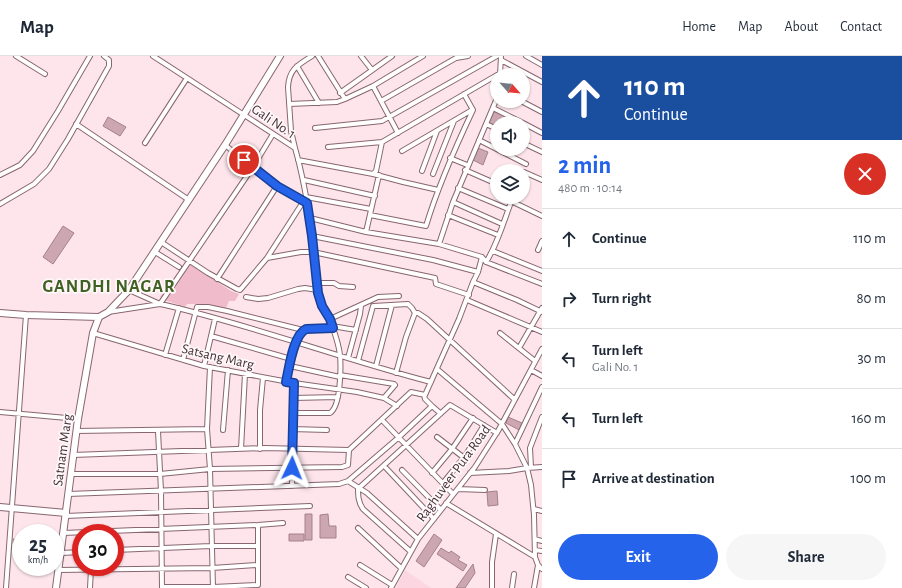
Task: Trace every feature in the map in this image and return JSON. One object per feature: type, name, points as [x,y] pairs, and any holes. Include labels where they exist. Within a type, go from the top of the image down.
[{"type":"street","points":[[16,56],[45,74]]},
{"type":"street","points":[[0,175],[20,165],[33,151],[90,56]]},
{"type":"street","points":[[0,204],[34,184],[56,160],[109,66],[109,60],[104,56]]},
{"type":"street","name":"Gali No. 1","points":[[153,56],[187,78],[246,111],[274,134],[295,148],[304,180],[306,197],[305,203],[310,218],[317,290],[322,306],[330,319],[340,355],[340,390],[334,410],[330,413],[292,413]]},
{"type":"street","points":[[0,313],[26,316],[99,317],[108,312],[129,290],[155,252],[225,145],[280,56]]},
{"type":"street","points":[[295,148],[291,131],[288,87],[291,73],[297,66],[312,56]]},
{"type":"street","points":[[318,56],[345,100]]},
{"type":"street","points":[[361,56],[372,70]]},
{"type":"street","points":[[340,93],[392,56]]},
{"type":"street","points":[[289,104],[345,100],[373,86],[423,56]]},
{"type":"street","points":[[445,56],[449,62]]},
{"type":"street","points":[[381,101],[456,58],[468,56]]},
{"type":"street","points":[[526,56],[542,65]]},
{"type":"street","points":[[499,68],[500,57]]},
{"type":"street","points":[[315,128],[382,121],[488,58],[500,57],[542,82]]},
{"type":"street","points":[[297,66],[319,103]]},
{"type":"street","points":[[145,143],[187,78]]},
{"type":"street","points":[[328,146],[382,142],[490,80]]},
{"type":"street","points":[[373,86],[398,133]]},
{"type":"street","points":[[464,94],[472,110]]},
{"type":"street","points":[[530,106],[542,112]]},
{"type":"street","points":[[439,244],[448,214],[466,167],[492,108],[509,116]]},
{"type":"street","points":[[402,151],[472,110]]},
{"type":"street","points":[[370,215],[426,226],[450,158],[472,110]]},
{"type":"street","points":[[433,174],[454,121]]},
{"type":"street","points":[[76,124],[189,200]]},
{"type":"street","points":[[486,124],[490,126]]},
{"type":"street","points":[[530,127],[542,133]]},
{"type":"street","points":[[422,171],[438,131]]},
{"type":"street","points":[[108,312],[160,304],[274,134]]},
{"type":"street","points":[[479,140],[526,164]]},
{"type":"street","points":[[373,174],[376,171],[382,142]]},
{"type":"street","points":[[161,242],[217,279],[236,290],[240,290],[267,258],[305,203],[277,186],[225,145]]},
{"type":"street","points":[[530,146],[542,152]]},
{"type":"street","points":[[450,158],[490,180]]},
{"type":"street","points":[[298,160],[379,175],[438,190]]},
{"type":"street","points":[[366,232],[379,175]]},
{"type":"street","points":[[530,175],[542,180]]},
{"type":"street","points":[[304,180],[375,196]]},
{"type":"street","points":[[217,279],[277,186]]},
{"type":"street","points":[[458,188],[508,209]]},
{"type":"street","points":[[306,197],[371,209]]},
{"type":"street","points":[[453,202],[502,224]]},
{"type":"street","points":[[486,262],[493,251],[510,204]]},
{"type":"street","points":[[521,204],[542,216]]},
{"type":"street","points":[[448,214],[498,235]]},
{"type":"street","points":[[310,218],[366,232],[439,244],[482,257],[486,262],[542,284]]},
{"type":"street","points":[[312,236],[426,258],[478,272]]},
{"type":"street","points":[[538,250],[542,241]]},
{"type":"street","points":[[493,251],[542,271]]},
{"type":"street","points":[[155,252],[179,267]]},
{"type":"street","points":[[267,258],[301,252],[313,252],[435,278],[436,284],[542,332]]},
{"type":"street","points":[[424,395],[468,298],[482,257]]},
{"type":"street","points":[[474,282],[541,310],[518,348]]},
{"type":"street","points":[[316,283],[334,283],[339,286],[353,287]]},
{"type":"street","points":[[246,297],[258,299],[268,298],[305,288],[317,290]]},
{"type":"street","points":[[129,290],[160,304],[179,308],[396,373],[431,382]]},
{"type":"street","points":[[330,319],[378,298],[399,296]]},
{"type":"street","points":[[358,361],[373,306],[408,304],[415,313]]},
{"type":"street","points":[[376,366],[392,305]]},
{"type":"street","points":[[348,358],[361,306]]},
{"type":"street","points":[[183,360],[197,307],[208,307],[303,330],[310,328],[332,327],[356,330]]},
{"type":"street","points":[[165,354],[179,308]]},
{"type":"street","points":[[415,313],[417,312],[421,314],[514,399]]},
{"type":"street","points":[[396,373],[406,337],[415,313]]},
{"type":"street","points":[[6,588],[26,316]]},
{"type":"street","name":"Satnam Marg","points":[[64,524],[78,419],[93,333],[99,317]]},
{"type":"street","points":[[204,366],[215,319]]},
{"type":"street","points":[[286,382],[296,342],[303,330]]},
{"type":"street","name":"Satsang Marg","points":[[93,333],[204,366],[262,378],[384,398]]},
{"type":"street","points":[[500,333],[535,361]]},
{"type":"street","points":[[211,336],[291,359]]},
{"type":"street","name":"Raghuveer Pura Road","points":[[391,587],[418,539],[470,473],[497,433],[542,349]]},
{"type":"street","points":[[290,366],[340,376],[394,384],[395,385],[384,398],[397,406]]},
{"type":"street","points":[[210,367],[207,429],[210,469],[213,588]]},
{"type":"street","points":[[437,369],[502,424],[529,468]]},
{"type":"street","points":[[223,430],[228,370]]},
{"type":"street","points":[[531,370],[542,376]]},
{"type":"street","points":[[241,449],[245,374]]},
{"type":"street","points":[[260,448],[262,378]]},
{"type":"street","points":[[292,486],[292,413],[294,383]]},
{"type":"street","points":[[515,444],[542,387]]},
{"type":"street","points":[[73,455],[260,448],[349,450],[412,392],[424,395]]},
{"type":"street","points":[[424,395],[425,399],[440,413]]},
{"type":"street","points":[[293,398],[338,397]]},
{"type":"street","points":[[410,551],[363,509],[358,498],[359,487],[450,405],[497,433]]},
{"type":"street","points":[[68,494],[334,485],[348,481],[398,438],[432,406]]},
{"type":"street","points":[[0,412],[78,419]]},
{"type":"street","points":[[542,417],[530,448],[529,468],[534,509],[535,557],[538,565],[542,569]]},
{"type":"street","points":[[432,473],[452,449],[473,418]]},
{"type":"street","points":[[382,420],[453,494]]},
{"type":"street","points":[[443,483],[463,458],[484,425]]},
{"type":"street","points":[[76,432],[207,429]]},
{"type":"street","points":[[292,430],[327,430]]},
{"type":"street","points":[[158,431],[161,491],[162,587],[213,588],[258,586],[258,526]]},
{"type":"street","points":[[437,437],[463,458]]},
{"type":"street","points":[[71,474],[160,474],[210,469],[342,466],[348,464],[349,450]]},
{"type":"street","points":[[386,468],[434,519]]},
{"type":"street","points":[[470,473],[542,468]]},
{"type":"street","points":[[402,470],[441,510]]},
{"type":"street","points":[[348,481],[359,487],[418,539]]},
{"type":"street","points":[[458,488],[485,490]]},
{"type":"street","points":[[446,503],[535,557]]},
{"type":"street","points":[[0,507],[65,514],[161,513],[310,506]]},
{"type":"street","points":[[534,509],[542,511]]},
{"type":"street","points":[[64,533],[258,526],[283,523]]},
{"type":"street","points":[[358,528],[401,568]]},
{"type":"street","points":[[492,588],[491,571],[496,534]]},
{"type":"street","points":[[535,539],[542,541]]},
{"type":"street","points":[[124,550],[212,546],[258,546]]},
{"type":"street","points":[[535,550],[542,551]]},
{"type":"street","points":[[124,569],[212,568],[257,565]]},
{"type":"street","points":[[360,565],[391,587]]},
{"type":"street","points":[[534,588],[538,565]]},
{"type":"street","points":[[512,588],[514,574]]},
{"type":"street","name":"Satnam Marg","points":[[56,588],[57,576]]},
{"type":"street","points":[[90,588],[91,576]]},
{"type":"street","points":[[348,577],[366,588]]},
{"type":"shaded area","points":[[187,262],[231,291],[239,294],[235,301],[229,301],[226,308],[195,304],[187,304],[185,307],[160,297]]},
{"type":"shaded area","points":[[405,570],[431,588],[396,588]]},
{"type":"building","points":[[494,110],[508,116],[491,116]]},
{"type":"building","points":[[108,117],[126,127],[120,136],[103,126]]},
{"type":"building","points":[[478,148],[488,152],[483,165],[473,160]]},
{"type":"building","points":[[63,226],[74,233],[53,264],[43,257]]},
{"type":"building","points":[[508,417],[522,423],[519,430],[506,423]]},
{"type":"building","points":[[497,491],[498,505],[488,506],[487,492]]},
{"type":"building","points":[[305,514],[312,514],[312,540],[305,540]]},
{"type":"building","points":[[328,514],[329,526],[336,526],[336,538],[320,538],[320,515]]},
{"type":"building","points":[[289,534],[304,534],[304,541],[289,541]]},
{"type":"building","points":[[434,534],[442,540],[424,567],[416,561]]},
{"type":"building","points":[[441,548],[449,553],[451,551],[460,557],[458,560],[467,565],[463,571],[437,554]]},
{"type":"building","points":[[473,564],[475,573],[465,588],[456,588]]},
{"type":"district","name":"GANDHI NAGAR","points":[[109,286]]},
{"type":"route","points":[[244,160],[277,186],[307,203],[319,300],[330,319],[333,328],[320,327],[303,330],[296,342],[286,382],[294,383],[292,413],[292,468]]}]
